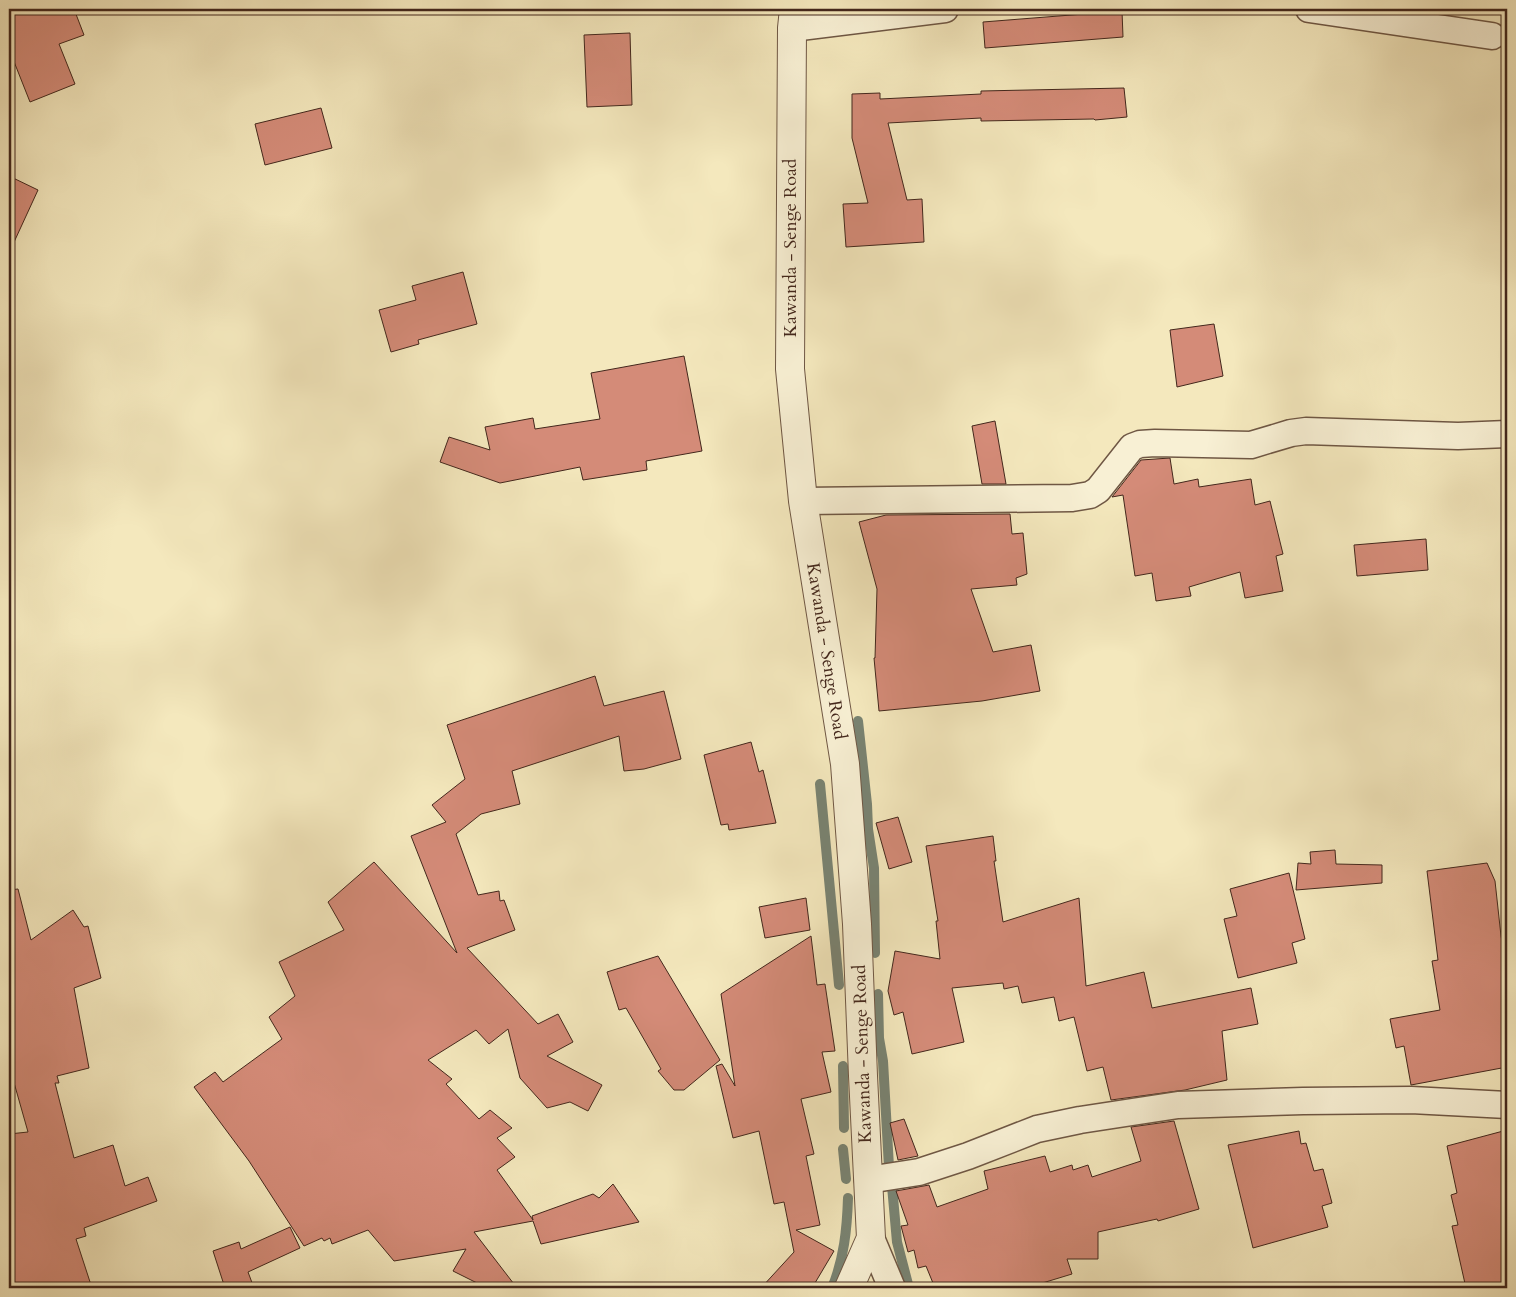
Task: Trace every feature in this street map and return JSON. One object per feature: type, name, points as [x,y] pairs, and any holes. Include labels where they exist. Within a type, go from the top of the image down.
[{"type":"street","points":[[793,18],[945,9]]},
{"type":"street","points":[[1309,9],[1492,36]]},
{"type":"street","name":"Kawanda - Senge Road","points":[[793,18],[790,369],[804,501],[845,764],[857,924],[871,1238],[850,1288]]},
{"type":"street","points":[[804,501],[1072,498],[1090,495],[1098,490],[1132,447],[1140,444],[1252,445],[1291,433],[1306,431],[1458,436],[1507,434]]},
{"type":"street","points":[[868,1180],[919,1172],[968,1156],[1037,1129],[1080,1120],[1178,1106],[1304,1101],[1410,1100],[1507,1106]]},
{"type":"street","points":[[871,1238],[892,1288]]},
{"type":"building","points":[[22,9],[74,9],[84,35],[59,44],[75,84],[30,102],[9,49],[9,14]]},
{"type":"building","points":[[1122,11],[1123,37],[985,48],[983,22]]},
{"type":"building","points":[[630,33],[632,105],[587,107],[584,35]]},
{"type":"building","points":[[1124,88],[1127,117],[1095,120],[981,121],[981,118],[888,123],[907,200],[922,199],[924,242],[846,247],[843,204],[868,203],[852,138],[852,94],[880,93],[880,99],[981,94],[981,91]]},
{"type":"building","points":[[321,108],[332,148],[265,165],[255,124]]},
{"type":"building","points":[[9,176],[38,190],[9,253]]},
{"type":"building","points":[[463,272],[477,324],[418,340],[419,344],[391,352],[379,310],[416,300],[412,286]]},
{"type":"building","points":[[1214,324],[1223,376],[1177,387],[1170,330]]},
{"type":"building","points":[[684,356],[702,451],[646,461],[647,470],[583,480],[580,467],[500,483],[440,462],[449,437],[490,450],[485,427],[533,418],[535,429],[600,419],[591,373]]},
{"type":"building","points":[[995,421],[1006,484],[982,484],[972,426]]},
{"type":"building","points":[[1170,458],[1174,484],[1198,479],[1199,487],[1251,479],[1255,505],[1270,501],[1283,554],[1276,556],[1283,591],[1245,598],[1240,572],[1189,587],[1191,596],[1156,601],[1152,573],[1135,576],[1123,495],[1112,497],[1141,460]]},
{"type":"building","points":[[1010,514],[1012,534],[1023,533],[1027,574],[1016,578],[1017,585],[971,589],[993,652],[1031,645],[1040,691],[982,701],[879,711],[874,658],[877,589],[859,522],[886,515]]},
{"type":"building","points":[[1426,539],[1428,570],[1357,576],[1354,545]]},
{"type":"building","points":[[595,676],[604,706],[664,691],[681,759],[644,769],[624,771],[619,736],[512,771],[520,804],[481,814],[456,834],[478,895],[499,891],[500,901],[504,900],[515,930],[467,948],[538,1024],[558,1014],[573,1042],[547,1056],[602,1085],[588,1111],[570,1102],[547,1108],[520,1078],[508,1029],[489,1044],[476,1030],[428,1060],[452,1079],[446,1084],[479,1119],[490,1110],[512,1128],[497,1138],[515,1157],[497,1170],[533,1220],[532,1216],[593,1194],[599,1198],[613,1184],[639,1222],[541,1244],[533,1221],[474,1232],[517,1288],[487,1288],[453,1271],[466,1249],[394,1261],[368,1230],[332,1244],[330,1238],[324,1241],[322,1238],[304,1246],[249,1161],[194,1087],[215,1072],[223,1082],[282,1039],[269,1017],[295,996],[279,962],[344,930],[328,902],[374,862],[457,953],[411,836],[446,822],[432,805],[465,779],[447,725]]},
{"type":"building","points":[[751,742],[759,772],[763,770],[776,823],[729,830],[728,824],[721,825],[704,755]]},
{"type":"building","points":[[898,817],[912,862],[889,869],[876,823]]},
{"type":"building","points":[[993,836],[996,861],[994,861],[1003,922],[1079,898],[1086,986],[1144,972],[1152,1008],[1251,988],[1258,1024],[1222,1031],[1227,1080],[1185,1090],[1111,1100],[1103,1067],[1087,1071],[1074,1017],[1059,1021],[1054,997],[1022,1003],[1018,986],[1004,989],[1003,983],[952,988],[964,1042],[912,1054],[903,1012],[894,1015],[888,991],[895,951],[940,959],[936,921],[938,921],[926,846]]},
{"type":"building","points":[[1335,850],[1336,864],[1382,865],[1382,883],[1296,890],[1298,863],[1311,864],[1310,852]]},
{"type":"building","points":[[1487,863],[1495,881],[1501,936],[1507,968],[1507,1067],[1411,1085],[1404,1046],[1396,1048],[1390,1019],[1440,1010],[1432,961],[1438,960],[1427,871]]},
{"type":"building","points":[[1289,873],[1305,939],[1292,943],[1297,963],[1238,978],[1224,919],[1237,916],[1230,889]]},
{"type":"building","points":[[18,889],[31,940],[73,910],[84,927],[88,926],[101,978],[74,988],[89,1068],[57,1076],[59,1083],[55,1083],[74,1158],[113,1145],[125,1186],[148,1177],[157,1201],[84,1228],[86,1236],[76,1239],[92,1288],[16,1288],[9,1266],[9,1134],[28,1132],[9,1065],[9,890]]},
{"type":"building","points":[[806,898],[810,930],[765,938],[759,907]]},
{"type":"building","points":[[811,936],[817,985],[825,984],[835,1051],[822,1052],[831,1092],[801,1099],[814,1154],[806,1156],[820,1225],[796,1230],[834,1251],[812,1288],[761,1288],[794,1252],[784,1202],[774,1204],[759,1131],[733,1138],[716,1066],[722,1064],[735,1086],[721,994]]},
{"type":"building","points":[[658,956],[720,1060],[684,1090],[674,1090],[658,1071],[661,1069],[626,1008],[619,1010],[607,972]]},
{"type":"building","points":[[904,1119],[918,1156],[898,1160],[890,1123]]},
{"type":"building","points":[[1174,1121],[1199,1209],[1158,1221],[1157,1219],[1098,1232],[1098,1259],[1067,1259],[1072,1274],[1026,1288],[935,1288],[926,1266],[918,1268],[914,1250],[908,1252],[901,1226],[908,1225],[896,1191],[929,1185],[937,1207],[988,1189],[984,1171],[1045,1156],[1050,1172],[1072,1165],[1073,1170],[1088,1165],[1092,1177],[1141,1161],[1131,1127]]},
{"type":"building","points":[[1507,1130],[1507,1288],[1466,1288],[1452,1226],[1458,1225],[1451,1195],[1457,1193],[1447,1146]]},
{"type":"building","points":[[1299,1131],[1301,1144],[1306,1143],[1314,1171],[1323,1169],[1332,1203],[1322,1206],[1328,1227],[1253,1248],[1228,1145]]},
{"type":"building","points":[[290,1227],[300,1248],[248,1272],[254,1288],[225,1288],[213,1251],[239,1242],[241,1249]]},
{"type":"waterway","points":[[858,721],[868,829],[874,868],[875,953]]},
{"type":"waterway","points":[[820,784],[839,985]]},
{"type":"waterway","points":[[878,994],[879,1038],[883,1061],[889,1167]]},
{"type":"waterway","points":[[843,1066],[844,1128]]},
{"type":"waterway","points":[[843,1149],[846,1179]]},
{"type":"waterway","points":[[892,1186],[897,1242],[909,1288]]},
{"type":"waterway","points":[[832,1288],[844,1244],[848,1198]]}]
